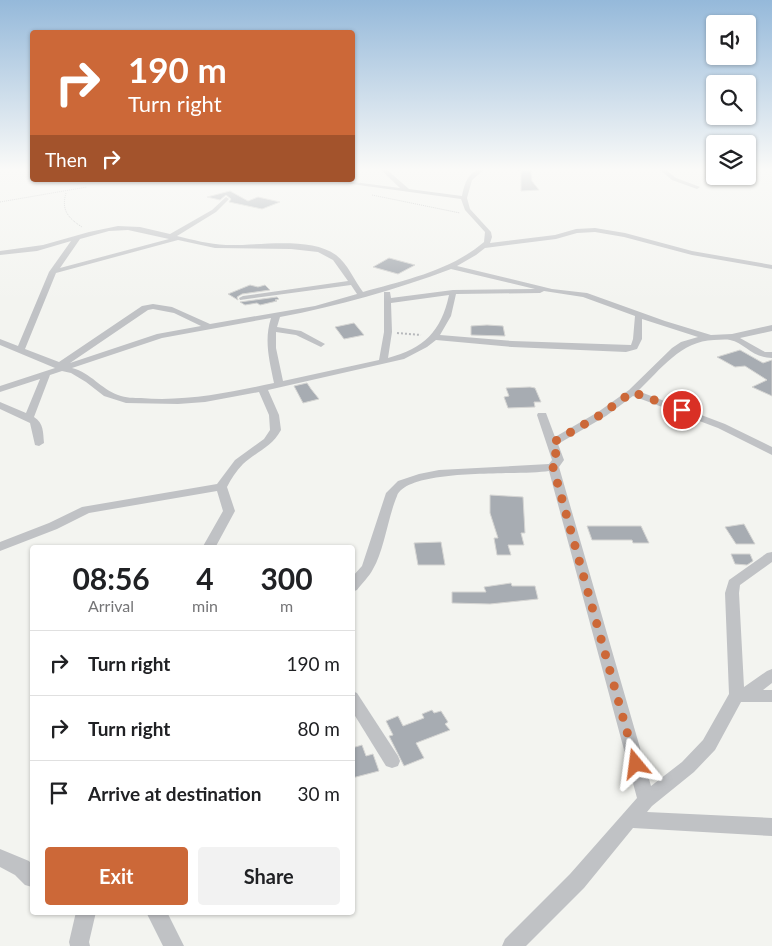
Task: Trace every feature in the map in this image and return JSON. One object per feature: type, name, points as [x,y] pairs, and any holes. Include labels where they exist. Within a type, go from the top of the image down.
[{"type":"street","points":[[53,272],[173,238],[211,213]]},
{"type":"street","points":[[0,389],[132,344],[208,326],[316,308],[450,266],[470,257],[484,246],[489,237],[488,232],[470,213]]},
{"type":"street","points":[[0,254],[34,249],[92,233],[120,228],[215,246],[288,248],[325,253],[332,255],[343,266],[351,283],[361,294]]},
{"type":"street","points":[[484,246],[556,237],[576,231],[595,230],[625,235],[700,254],[772,267]]},
{"type":"street","points":[[20,348],[53,272],[78,237]]},
{"type":"street","points":[[450,266],[516,280],[552,291]]},
{"type":"street","points":[[243,298],[351,283]]},
{"type":"street","points":[[383,362],[388,332],[386,287]]},
{"type":"street","points":[[388,301],[453,292],[552,291],[584,295],[707,337]]},
{"type":"street","points":[[0,342],[20,348],[61,367],[81,372],[103,393],[127,400],[185,401],[262,387],[404,356],[435,337],[446,319],[453,292]]},
{"type":"street","points":[[61,367],[126,320],[152,306],[168,308],[208,326]]},
{"type":"street","points":[[277,314],[271,329],[270,346],[280,383]]},
{"type":"street","points":[[435,337],[512,344],[626,349],[634,347],[637,343],[636,322],[639,315]]},
{"type":"street","points":[[552,443],[602,414],[632,392],[684,344],[707,337],[732,337],[772,328]]},
{"type":"street","points":[[271,329],[298,333],[321,344]]},
{"type":"street","points":[[732,337],[763,355],[772,355]]},
{"type":"street","points":[[29,418],[49,372]]},
{"type":"street","points":[[210,545],[229,511],[221,487],[226,475],[241,460],[270,438],[275,431],[276,423],[262,387]]},
{"type":"street","points":[[632,392],[715,423],[753,440],[772,452]]},
{"type":"street","points":[[0,405],[29,418],[37,426],[38,443]]},
{"type":"street","points":[[355,583],[368,567],[392,493],[400,485],[411,479],[444,473],[553,467],[558,460],[542,415]]},
{"type":"street","points":[[553,467],[646,800]]},
{"type":"street","points":[[0,547],[53,526],[86,510],[221,487]]},
{"type":"street","points":[[741,696],[732,593],[734,583],[772,556]]},
{"type":"street","points":[[512,946],[576,881],[631,820],[646,800],[688,767],[709,745],[726,717],[732,702],[772,675]]},
{"type":"street","points":[[741,696],[772,696]]},
{"type":"street","points":[[355,702],[392,761]]},
{"type":"street","points":[[631,820],[772,827]]},
{"type":"street","points":[[0,858],[22,868],[30,876]]},
{"type":"street","points":[[80,946],[81,915]]},
{"type":"street","points":[[158,915],[174,946]]},
{"type":"path","points":[[65,213],[92,233]]},
{"type":"path","points":[[458,213],[471,216]]},
{"type":"path","points":[[388,332],[435,337]]},
{"type":"building","points":[[389,258],[415,265],[398,274],[373,267]]},
{"type":"building","points":[[250,285],[258,287],[265,285],[270,290],[242,294],[237,297],[238,300],[228,294]]},
{"type":"building","points":[[277,297],[279,299],[275,300],[277,301],[260,305],[257,303],[245,305],[240,302]]},
{"type":"building","points":[[354,323],[364,335],[344,339],[335,327]]},
{"type":"building","points":[[471,326],[503,326],[505,336],[471,335]]},
{"type":"building","points":[[740,350],[763,363],[772,360],[772,396],[752,387],[767,380],[745,366],[735,367],[717,357]]},
{"type":"building","points":[[307,383],[319,399],[303,403],[294,386]]},
{"type":"building","points":[[506,388],[535,388],[541,402],[534,402],[535,407],[508,408],[504,397],[509,396]]},
{"type":"building","points":[[490,495],[523,497],[525,533],[521,533],[524,545],[508,545],[511,555],[497,555],[494,538],[498,538],[490,513]]},
{"type":"building","points":[[744,524],[755,544],[736,544],[725,527]]},
{"type":"building","points":[[587,526],[641,526],[649,543],[633,543],[632,540],[592,540]]},
{"type":"building","points":[[441,542],[445,565],[418,565],[414,543]]},
{"type":"building","points":[[731,554],[750,554],[753,561],[747,565],[735,564]]},
{"type":"building","points":[[511,583],[512,586],[535,586],[538,599],[490,604],[452,603],[452,592],[486,592],[484,587]]},
{"type":"building","points":[[432,710],[434,713],[441,711],[448,722],[445,724],[450,730],[416,743],[424,758],[404,766],[389,736],[393,735],[386,721],[398,716],[403,726],[424,718],[422,714]]},
{"type":"building","points":[[362,745],[366,756],[373,754],[379,771],[355,777],[355,747]]},
{"type":"route","points":[[636,764],[553,467],[558,460],[552,443],[602,414],[632,392],[682,410]]}]
